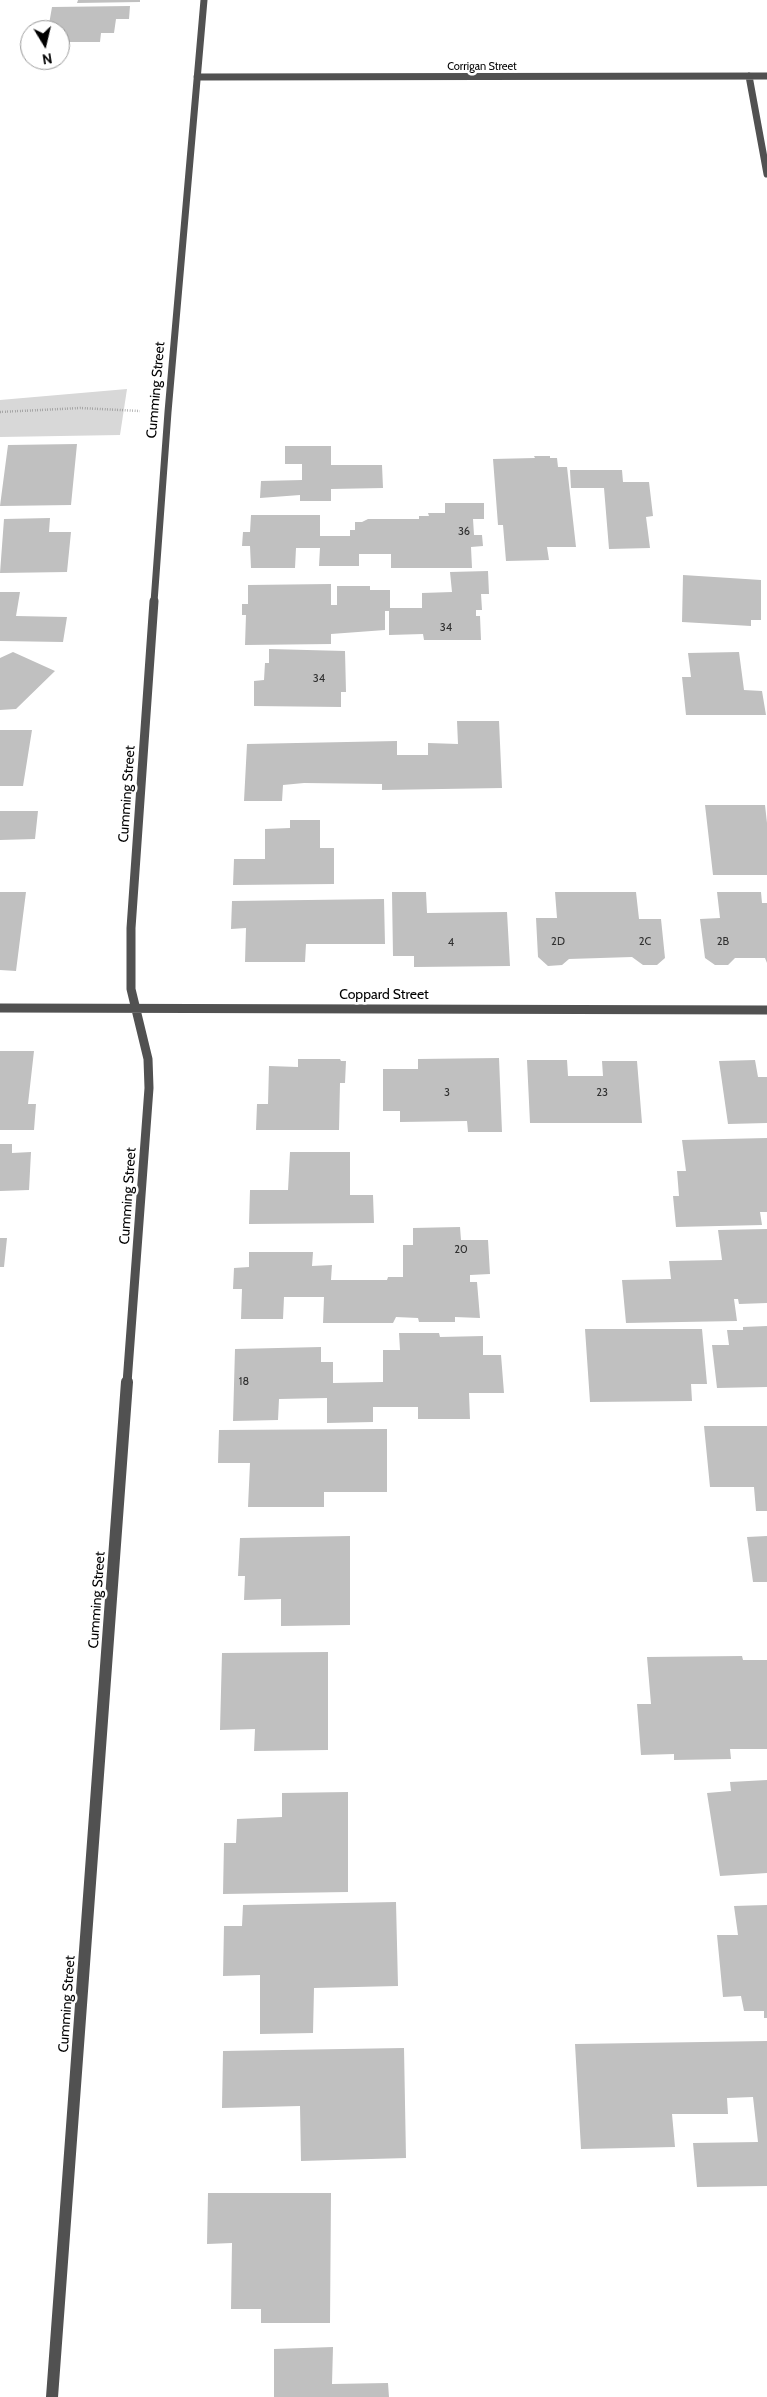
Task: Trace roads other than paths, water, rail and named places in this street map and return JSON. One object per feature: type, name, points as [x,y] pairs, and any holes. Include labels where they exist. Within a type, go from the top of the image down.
[{"type":"street","name":"Cumming Street","points":[[52,2397],[149,1088],[148,1059],[131,989],[131,928],[168,412],[204,0]]},
{"type":"street","points":[[749,76],[767,174]]},
{"type":"street","name":"Corrigan Street","points":[[197,77],[767,76]]},
{"type":"street","name":"Coppard Street","points":[[0,1008],[767,1010]]}]
